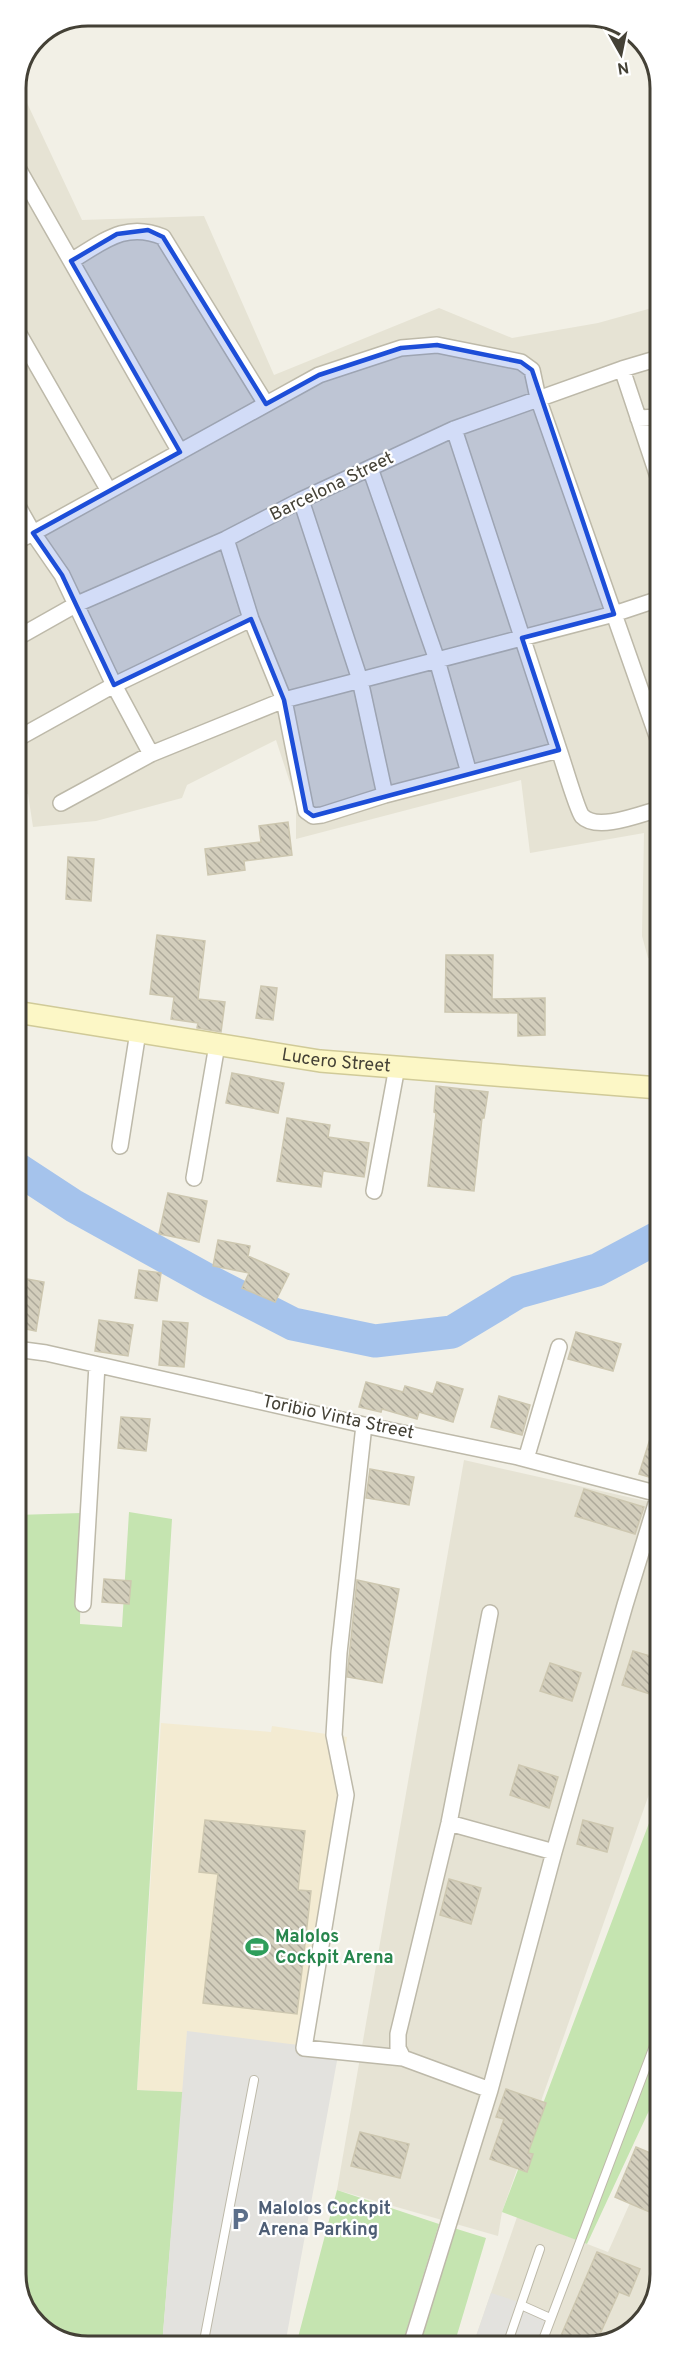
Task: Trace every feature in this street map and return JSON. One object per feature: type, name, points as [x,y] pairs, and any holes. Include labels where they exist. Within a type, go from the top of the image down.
[{"type":"street","points":[[26,182],[180,452]]},
{"type":"street","points":[[71,261],[117,234],[148,230],[163,237],[266,404]]},
{"type":"street","points":[[26,536],[319,375],[401,348],[437,345],[521,362],[532,370],[538,398],[650,716]]},
{"type":"street","points":[[26,346],[109,491]]},
{"type":"street","name":"Barcelona Street","points":[[26,633],[77,604],[226,539],[301,500],[454,429],[650,361]]},
{"type":"street","points":[[622,369],[650,453]]},
{"type":"street","points":[[638,417],[650,417]]},
{"type":"street","points":[[454,429],[582,816],[593,823],[611,822],[650,811]]},
{"type":"street","points":[[370,468],[437,660],[470,773]]},
{"type":"street","points":[[301,500],[360,680],[385,795]]},
{"type":"street","points":[[26,521],[62,574],[114,685],[151,754]]},
{"type":"street","points":[[226,539],[251,619],[284,700],[306,811],[313,816],[559,750]]},
{"type":"street","points":[[61,803],[151,754],[284,700],[614,614],[650,602]]},
{"type":"street","points":[[26,734],[114,685],[251,619]]},
{"type":"street","name":"Lucero Street","points":[[26,1014],[320,1061],[650,1087]]},
{"type":"street","points":[[120,1146],[138,1032]]},
{"type":"street","points":[[194,1178],[217,1045]]},
{"type":"street","points":[[374,1191],[397,1067]]},
{"type":"street","points":[[526,1459],[559,1347]]},
{"type":"street","name":"Toribio Vinta Street","points":[[26,1350],[526,1459],[650,1492]]},
{"type":"street","points":[[83,1604],[97,1365]]},
{"type":"street","points":[[364,1425],[339,1653],[334,1735],[346,1795],[304,2048],[403,2058],[490,2090]]},
{"type":"street","points":[[414,2336],[490,2090],[554,1852],[624,1605],[650,1523]]},
{"type":"street","points":[[403,2058],[398,2048],[398,2034],[449,1823],[490,1612]]},
{"type":"street","points":[[449,1823],[554,1852]]},
{"type":"lane","points":[[544,2336],[650,2056]]},
{"type":"lane","points":[[205,2335],[254,2080]]},
{"type":"lane","points":[[510,2336],[540,2249]]},
{"type":"lane","points":[[521,2305],[550,2318]]},
{"type":"highlighted area","points":[[148,230],[163,237],[266,404],[319,375],[401,348],[437,345],[521,362],[532,370],[614,614],[522,638],[559,750],[313,816],[306,811],[284,700],[251,619],[114,685],[62,575],[33,533],[180,452],[71,261],[117,234]]},
{"type":"shaded area","points":[[26,101],[82,220],[204,216],[274,375],[439,308],[512,338],[598,323],[650,309],[650,959],[642,936],[644,833],[530,853],[521,780],[296,839],[296,801],[276,740],[187,785],[182,798],[96,821],[33,827],[28,794],[26,794]]},
{"type":"shaded area","points":[[464,1460],[650,1502],[650,1791],[502,2212],[498,2236],[337,2190]]},
{"type":"shaded area","points":[[161,1723],[271,1732],[272,1726],[347,1737],[309,2047],[187,2032],[183,2092],[137,2090]]},
{"type":"shaded area","name":"Malolos Cockpit Arena Parking","points":[[187,2031],[339,2050],[287,2335],[163,2335]]},
{"type":"shaded area","points":[[650,2158],[650,2273],[646,2293],[637,2311],[618,2327],[587,2336],[476,2336],[517,2217],[608,2252]]},
{"type":"shaded area","points":[[491,2293],[554,2313],[545,2336],[476,2336]]},
{"type":"green space","points":[[129,1512],[172,1519],[137,2090],[183,2092],[163,2335],[84,2335],[64,2331],[38,2311],[27,2285],[26,1515],[82,1513],[80,1624],[122,1627]]},
{"type":"green space","points":[[650,1820],[650,2109],[587,2244],[502,2212]]},
{"type":"green space","points":[[337,2190],[439,2224],[405,2336],[299,2335]]},
{"type":"green space","points":[[444,2225],[486,2238],[457,2336],[414,2336]]},
{"type":"building","points":[[288,822],[292,855],[244,861],[245,870],[208,875],[205,849],[261,842],[259,826]]},
{"type":"building","points":[[68,857],[94,859],[91,901],[66,899]]},
{"type":"building","points":[[157,935],[205,941],[198,999],[225,1002],[221,1032],[197,1028],[198,1023],[171,1019],[174,997],[150,994]]},
{"type":"building","points":[[446,955],[493,955],[492,999],[545,998],[545,1035],[518,1036],[518,1013],[445,1012]]},
{"type":"building","points":[[261,986],[277,988],[273,1020],[256,1018]]},
{"type":"building","points":[[232,1073],[284,1083],[278,1113],[226,1103]]},
{"type":"building","points":[[436,1086],[488,1092],[484,1118],[482,1118],[474,1191],[428,1186],[436,1113],[434,1112]]},
{"type":"building","points":[[287,1118],[330,1125],[328,1137],[369,1143],[364,1177],[323,1171],[321,1187],[277,1181]]},
{"type":"building","points":[[168,1193],[207,1201],[199,1242],[159,1234]]},
{"type":"building","points":[[218,1240],[250,1246],[248,1256],[289,1274],[275,1302],[242,1288],[249,1273],[213,1266]]},
{"type":"building","points":[[139,1270],[161,1273],[157,1301],[135,1298]]},
{"type":"building","points":[[26,1279],[44,1282],[36,1331],[26,1329]]},
{"type":"building","points":[[99,1320],[133,1325],[128,1356],[95,1351]]},
{"type":"building","points":[[163,1321],[188,1323],[184,1367],[159,1365]]},
{"type":"building","points":[[576,1332],[621,1344],[613,1371],[568,1359]]},
{"type":"building","points":[[366,1382],[403,1392],[405,1386],[433,1394],[437,1382],[463,1389],[453,1422],[419,1412],[417,1419],[382,1409],[381,1412],[359,1407]]},
{"type":"building","points":[[499,1396],[530,1405],[522,1435],[491,1427]]},
{"type":"building","points":[[121,1417],[150,1419],[146,1451],[118,1448]]},
{"type":"building","points":[[650,1439],[650,1477],[639,1474]]},
{"type":"building","points":[[370,1469],[414,1477],[409,1505],[366,1498]]},
{"type":"building","points":[[584,1489],[644,1507],[635,1534],[575,1516]]},
{"type":"building","points":[[104,1579],[131,1581],[129,1604],[102,1602]]},
{"type":"building","points":[[357,1580],[399,1589],[382,1683],[347,1677]]},
{"type":"building","points":[[633,1651],[650,1656],[650,1694],[622,1685]]},
{"type":"building","points":[[550,1663],[581,1673],[572,1701],[540,1691]]},
{"type":"building","points":[[519,1765],[558,1777],[549,1808],[510,1795]]},
{"type":"building","name":"Malolos Cockpit Arena","points":[[205,1820],[305,1831],[298,1890],[311,1891],[297,2014],[203,2003],[218,1874],[199,1872]]},
{"type":"building","points":[[583,1820],[613,1828],[607,1852],[577,1844]]},
{"type":"building","points":[[449,1879],[481,1888],[471,1924],[440,1915]]},
{"type":"building","points":[[506,2089],[546,2103],[528,2153],[533,2154],[527,2172],[490,2159],[504,2119],[496,2117]]},
{"type":"building","points":[[360,2132],[409,2144],[400,2178],[351,2166]]},
{"type":"building","points":[[636,2147],[650,2153],[650,2212],[615,2197]]},
{"type":"building","points":[[597,2252],[640,2269],[629,2296],[619,2292],[600,2334],[561,2336]]},
{"type":"waterway","points":[[26,1175],[74,1206],[211,1282],[293,1324],[375,1341],[452,1332],[518,1292],[597,1270],[650,1242]]},
{"type":"place","name":"Malolos Cockpit Arena","points":[[257,1947]]},
{"type":"place","name":"Malolos Cockpit Arena Parking","points":[[240,2219]]}]
